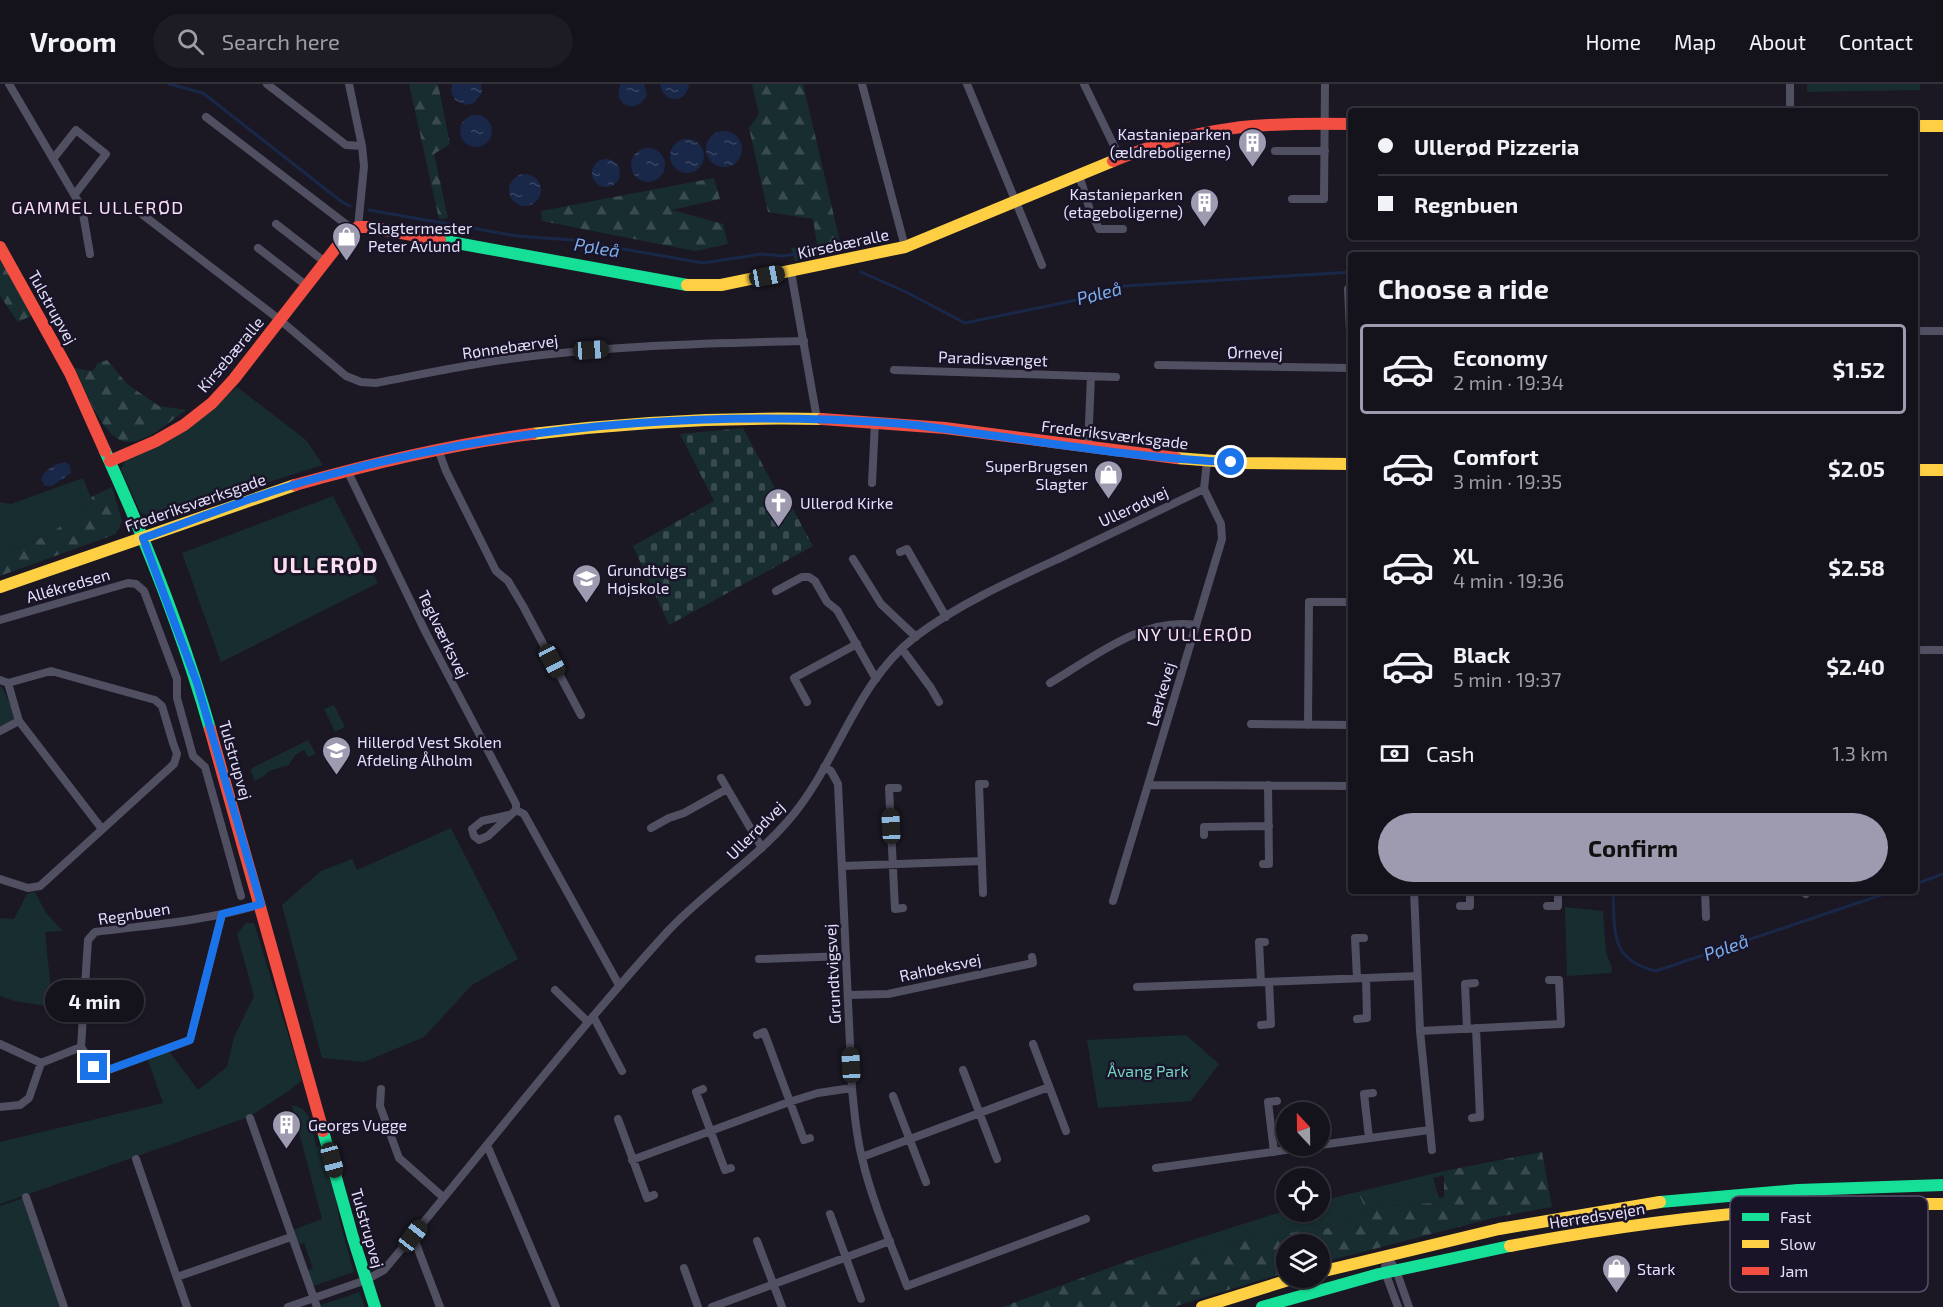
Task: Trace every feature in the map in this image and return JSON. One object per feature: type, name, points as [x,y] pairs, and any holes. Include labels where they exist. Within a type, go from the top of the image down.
[{"type":"street","points":[[9,84],[82,208],[90,254]]},
{"type":"street","points":[[267,84],[346,145],[362,146]]},
{"type":"street","points":[[206,117],[355,229],[364,166],[349,84]]},
{"type":"street","points":[[862,84],[905,247]]},
{"type":"street","points":[[967,84],[1042,265]]},
{"type":"street","points":[[1084,84],[1120,158]]},
{"type":"street","points":[[1292,199],[1324,199],[1325,84]]},
{"type":"street","points":[[1790,84],[1790,108]]},
{"type":"street","name":"Kirsebæralle","points":[[110,461],[184,425],[212,403],[234,379],[325,262],[355,229],[368,226],[694,286],[721,285],[905,247],[1120,158],[1199,132],[1261,124],[1348,124]]},
{"type":"street","points":[[1918,126],[1943,126]]},
{"type":"street","points":[[53,159],[76,130],[106,153],[75,194]]},
{"type":"street","points":[[1275,151],[1325,151]]},
{"type":"street","points":[[1079,175],[1090,210],[1099,229],[1123,229]]},
{"type":"street","name":"Kirsebæralle","points":[[143,215],[280,320]]},
{"type":"street","points":[[276,224],[325,262]]},
{"type":"street","name":"Tulstrupvej","points":[[0,247],[70,374],[110,461],[143,538],[197,683],[375,1307]]},
{"type":"street","points":[[258,248],[307,286]]},
{"type":"street","points":[[790,272],[817,419]]},
{"type":"street","name":"Rønnebærvej","points":[[280,320],[346,376],[361,382],[376,383],[501,360],[577,351],[680,344],[804,341]]},
{"type":"street","points":[[1918,331],[1943,331]]},
{"type":"street","name":"Ørnevej","points":[[1158,365],[1348,368]]},
{"type":"street","name":"Paradisvænget","points":[[894,370],[1116,377]]},
{"type":"street","points":[[1088,447],[1091,376]]},
{"type":"street","name":"Frederiksværksgade","points":[[0,587],[278,490],[347,470],[438,449],[518,435],[585,427],[695,419],[817,419],[908,424],[1207,461],[1348,464]]},
{"type":"street","points":[[872,483],[875,422]]},
{"type":"street","points":[[438,449],[446,471],[496,571],[508,581],[523,606],[581,715]]},
{"type":"street","points":[[1204,489],[1207,461]]},
{"type":"street","name":"Teglværksvej","points":[[347,470],[436,653],[516,804],[512,813],[524,814],[619,985]]},
{"type":"street","points":[[1918,470],[1943,470]]},
{"type":"street","name":"Ullerødvej","points":[[288,1307],[316,1302],[384,1270],[619,985],[672,927],[762,848],[788,822],[824,767],[863,698],[889,661],[902,649],[946,617],[1005,584],[1204,489]]},
{"type":"street","name":"Lærkevej","points":[[1113,901],[1222,539],[1221,524],[1204,489]]},
{"type":"street","points":[[900,552],[907,549],[946,617]]},
{"type":"street","points":[[853,559],[881,604],[916,637]]},
{"type":"street","points":[[776,591],[802,577],[809,577],[815,581],[827,602],[837,610],[876,679]]},
{"type":"street","name":"Allékredsen","points":[[0,620],[128,583],[140,586],[144,591],[177,679],[177,698],[193,756],[205,767],[241,896]]},
{"type":"street","points":[[1308,724],[1309,602],[1348,602]]},
{"type":"street","points":[[1050,683],[1132,634],[1176,624],[1196,625]]},
{"type":"street","points":[[807,702],[794,678],[857,644]]},
{"type":"street","points":[[902,649],[939,702]]},
{"type":"street","points":[[1918,650],[1943,650]]},
{"type":"street","points":[[0,879],[28,888],[40,886],[174,764],[177,754],[162,706],[156,700],[51,672],[4,682],[19,721],[102,829]]},
{"type":"street","points":[[0,731],[19,721]]},
{"type":"street","points":[[1251,724],[1348,725]]},
{"type":"street","points":[[170,731],[185,727]]},
{"type":"street","name":"Grundtvigsvej","points":[[824,767],[831,771],[838,784],[852,1088],[862,1157],[870,1188],[907,1286],[1086,1219]]},
{"type":"street","points":[[721,778],[762,848]]},
{"type":"street","points":[[983,893],[979,784],[985,784]]},
{"type":"street","points":[[1149,785],[1348,786]]},
{"type":"street","points":[[1263,864],[1269,864],[1268,785]]},
{"type":"street","points":[[898,788],[889,788],[895,909],[903,908]]},
{"type":"street","points":[[651,828],[727,789]]},
{"type":"street","points":[[1204,835],[1204,827],[1269,826]]},
{"type":"street","points":[[842,866],[982,861]]},
{"type":"street","points":[[1414,894],[1420,1031],[1432,1150]]},
{"type":"street","points":[[1460,906],[1470,906],[1470,894]]},
{"type":"street","points":[[1547,906],[1558,906],[1558,894]]},
{"type":"street","points":[[1705,894],[1706,917]]},
{"type":"street","name":"Regnbuen","points":[[81,1047],[88,940],[95,932],[222,914],[261,904]]},
{"type":"street","points":[[0,1044],[41,1063],[81,1047],[94,1067],[102,1071],[190,1040],[222,914]]},
{"type":"street","points":[[1357,1019],[1368,1018],[1355,938],[1364,938]]},
{"type":"street","points":[[1261,1025],[1271,1024],[1259,942],[1264,942]]},
{"type":"street","points":[[759,958],[846,956]]},
{"type":"street","name":"Rahbeksvej","points":[[848,995],[888,994],[1033,963],[1032,957]]},
{"type":"street","points":[[1137,987],[1417,976]]},
{"type":"street","points":[[1420,1031],[1561,1024],[1559,980],[1550,980]]},
{"type":"street","points":[[1472,1118],[1480,1117],[1472,1028],[1465,984],[1474,983]]},
{"type":"street","points":[[555,990],[590,1019],[622,1071]]},
{"type":"street","points":[[757,1035],[764,1032],[804,1140],[810,1138]]},
{"type":"street","points":[[1033,1044],[1066,1131]]},
{"type":"street","points":[[0,1107],[20,1105],[28,1098],[41,1063]]},
{"type":"street","points":[[963,1070],[997,1159]]},
{"type":"street","points":[[862,1157],[1049,1087]]},
{"type":"street","points":[[632,1160],[789,1102],[818,1093],[852,1088]]},
{"type":"street","points":[[381,1089],[380,1106],[399,1158],[443,1197]]},
{"type":"street","points":[[703,1089],[696,1092],[725,1170],[731,1168]]},
{"type":"street","points":[[1369,1138],[1364,1094],[1373,1093]]},
{"type":"street","points":[[893,1096],[926,1182]]},
{"type":"street","points":[[1156,1168],[1274,1152],[1268,1102],[1277,1101]]},
{"type":"street","points":[[250,1118],[316,1302]]},
{"type":"street","points":[[618,1119],[647,1198],[654,1195]]},
{"type":"street","points":[[1330,1144],[1430,1130]]},
{"type":"street","points":[[487,1145],[556,1307]]},
{"type":"street","points":[[136,1159],[188,1307]]},
{"type":"street","name":"Herredsvejen","points":[[1330,1269],[1480,1233],[1561,1217],[1635,1206],[1811,1189],[1943,1185]]},
{"type":"street","points":[[26,1197],[64,1307]]},
{"type":"street","name":"Herredsvejen","points":[[1928,1204],[1943,1204]]},
{"type":"street","points":[[830,1214],[861,1299]]},
{"type":"street","name":"Herredsvejen","points":[[1262,1307],[1390,1271],[1487,1250],[1623,1226],[1730,1214]]},
{"type":"street","points":[[413,1236],[440,1307]]},
{"type":"street","points":[[177,1277],[291,1237]]},
{"type":"street","points":[[757,1241],[782,1307]]},
{"type":"street","points":[[712,1307],[890,1241]]},
{"type":"street","points":[[1386,1255],[1398,1307]]},
{"type":"street","points":[[684,1268],[698,1307]]},
{"type":"street","points":[[1390,1271],[1409,1307]]},
{"type":"street","points":[[1202,1307],[1276,1284]]},
{"type":"green space","points":[[409,84],[438,84],[450,144],[434,154],[448,218],[439,219]]},
{"type":"green space","points":[[752,84],[803,84],[842,250],[795,261],[791,248],[817,244],[813,219],[768,212],[749,128],[759,114]]},
{"type":"green space","points":[[1807,84],[1920,84],[1920,90],[1807,92]]},
{"type":"green space","points":[[714,178],[720,199],[672,210],[723,224],[728,244],[695,251],[542,221],[541,211]]},
{"type":"green space","points":[[0,258],[33,315],[18,322],[0,296]]},
{"type":"green space","points":[[107,360],[127,384],[159,406],[186,410],[145,438],[130,442],[121,440],[104,425],[75,368],[93,371],[98,363]]},
{"type":"green space","points":[[237,387],[306,440],[323,465],[153,518],[141,513],[121,470],[125,461],[157,446],[184,429]]},
{"type":"green space","points":[[743,428],[783,503],[789,502],[813,546],[669,625],[633,546],[714,501],[680,434]]},
{"type":"green space","points":[[83,478],[93,503],[38,540],[0,554],[0,502],[11,504]]},
{"type":"green space","points":[[112,487],[122,521],[116,534],[0,576],[0,554],[26,545],[49,533],[93,503],[91,497]]},
{"type":"green space","points":[[333,496],[378,583],[221,662],[182,553]]},
{"type":"green space","points":[[0,686],[17,718],[0,726]]},
{"type":"green space","points":[[334,705],[345,727],[335,732],[324,709]]},
{"type":"green space","points":[[308,740],[316,754],[308,757],[304,750],[295,755],[289,765],[269,771],[255,781],[252,768]]},
{"type":"green space","points":[[451,828],[518,959],[472,985],[424,1037],[364,1062],[322,1058],[282,905],[321,871],[352,859],[357,870]]},
{"type":"green space","points":[[35,892],[46,913],[63,931],[45,932],[52,1000],[46,1006],[14,1001],[0,996],[0,918],[14,919],[27,894]]},
{"type":"green space","points":[[1565,907],[1603,911],[1606,953],[1612,968],[1611,973],[1567,976]]},
{"type":"green space","points":[[246,923],[254,923],[302,1080],[249,1117],[0,1204],[0,1142],[163,1103],[148,1060],[169,1051],[198,1090],[227,1067],[234,1037],[254,996],[237,934]]},
{"type":"green space","name":"Åvang Park","points":[[1186,1035],[1219,1064],[1191,1101],[1098,1108],[1087,1040]]},
{"type":"green space","points":[[292,1106],[299,1107],[308,1115],[316,1147],[320,1146],[330,1170],[340,1223],[354,1272],[313,1286],[307,1271],[313,1268],[304,1243],[298,1245],[293,1230],[322,1219]]},
{"type":"green space","points":[[1542,1152],[1552,1207],[1497,1217],[1330,1260],[1330,1234],[1282,1234],[1297,1232],[1301,1222],[1320,1222],[1319,1229],[1332,1228],[1367,1212],[1359,1194],[1370,1190],[1377,1207],[1444,1202],[1444,1171]]},
{"type":"green space","points":[[1444,1171],[1444,1175],[1433,1178],[1439,1198],[1445,1197],[1445,1202],[1377,1207],[1360,1194],[1367,1212],[1332,1228],[1319,1229],[1320,1222],[1330,1222],[1330,1199]]},
{"type":"green space","points":[[26,1197],[64,1307],[0,1307],[0,1206]]},
{"type":"green space","points":[[1276,1213],[1276,1222],[1301,1222],[1298,1232],[1245,1239],[1164,1268],[1139,1257]]},
{"type":"green space","points":[[1276,1235],[1276,1275],[1173,1307],[1002,1307],[1139,1257],[1164,1268],[1245,1239]]},
{"type":"green space","points":[[359,1292],[365,1307],[322,1307],[321,1305]]},
{"type":"water","points":[[452,84],[481,84],[482,93],[474,103],[466,105],[455,100],[451,91]]},
{"type":"water","points":[[621,84],[644,84],[647,95],[637,105],[626,105],[619,98]]},
{"type":"water","points":[[660,84],[689,84],[684,95],[675,99],[662,91]]},
{"type":"water","points":[[476,115],[487,120],[492,131],[487,142],[476,147],[465,142],[460,131],[465,120]]},
{"type":"water","points":[[724,131],[736,137],[742,149],[736,161],[724,167],[712,161],[706,149],[712,137]]},
{"type":"water","points":[[687,139],[699,144],[704,156],[699,168],[687,173],[675,168],[670,156],[675,144]]},
{"type":"water","points":[[648,148],[660,153],[665,165],[660,177],[648,182],[636,177],[631,165],[636,153]]},
{"type":"water","points":[[606,159],[616,163],[620,173],[616,183],[606,187],[596,183],[592,173],[596,163]]},
{"type":"water","points":[[525,174],[536,179],[541,190],[536,201],[525,206],[514,201],[509,190],[514,179]]},
{"type":"water","points":[[65,462],[70,465],[71,473],[52,486],[45,486],[41,479],[45,472]]},
{"type":"waterway","name":"Pøleå","points":[[169,84],[203,93],[350,206]]},
{"type":"waterway","name":"Pøleå","points":[[369,210],[517,236],[572,240],[703,263],[762,254],[782,256],[827,250]]},
{"type":"waterway","name":"Pøleå","points":[[861,272],[906,292],[965,323],[1086,298],[1124,286],[1348,272]]},
{"type":"waterway","name":"Pøleå","points":[[1918,883],[1943,874]]},
{"type":"waterway","name":"Pøleå","points":[[1613,894],[1615,931],[1622,951],[1641,966],[1656,971],[1884,894]]},
{"type":"traffic: fast","points":[[440,240],[687,285]]},
{"type":"traffic: fast","points":[[105,451],[163,588],[210,729]]},
{"type":"traffic: fast","points":[[323,1131],[375,1307]]},
{"type":"traffic: fast","points":[[1660,1202],[1798,1190],[1943,1185]]},
{"type":"traffic: fast","points":[[1262,1307],[1379,1274],[1510,1246]]},
{"type":"traffic: slow","points":[[1918,126],[1943,126]]},
{"type":"traffic: slow","points":[[687,285],[721,285],[905,247],[1113,161]]},
{"type":"traffic: slow","points":[[532,434],[677,421],[822,419]]},
{"type":"traffic: slow","points":[[1176,458],[1241,463],[1348,464]]},
{"type":"traffic: slow","points":[[1918,470],[1943,470]]},
{"type":"traffic: slow","points":[[0,587],[295,485]]},
{"type":"traffic: slow","points":[[1330,1270],[1499,1229],[1660,1202]]},
{"type":"traffic: slow","points":[[1928,1204],[1943,1204]]},
{"type":"traffic: slow","points":[[1510,1246],[1618,1228],[1730,1214]]},
{"type":"traffic: slow","points":[[1202,1307],[1276,1284]]},
{"type":"traffic: jam","points":[[1113,161],[1144,149],[1202,133],[1288,124],[1348,124]]},
{"type":"traffic: jam","points":[[110,461],[156,441],[184,425],[212,403],[234,379],[346,235],[358,227],[368,227],[440,240]]},
{"type":"traffic: jam","points":[[0,247],[70,373],[105,451]]},
{"type":"traffic: jam","points":[[822,419],[945,428],[1176,458]]},
{"type":"traffic: jam","points":[[295,485],[413,455],[532,434]]},
{"type":"traffic: jam","points":[[210,729],[323,1131]]},
{"type":"place","name":"Kastanieparken (ældreboligerne)","points":[[1252,168]]},
{"type":"place","name":"Kastanieparken (etageboligerne)","points":[[1204,228]]},
{"type":"place","name":"Slagtermester Peter Avlund","points":[[347,262]]},
{"type":"place","name":"SuperBrugsen Slagter","points":[[1109,500]]},
{"type":"place","name":"Ullerød Kirke","points":[[779,528]]},
{"type":"place","name":"Grundtvigs Højskole","points":[[586,604]]},
{"type":"place","name":"Hillerød Vest Skolen Afdeling Ålholm","points":[[336,776]]},
{"type":"place","name":"Georgs Vugge","points":[[287,1150]]},
{"type":"place","name":"Stark","points":[[1616,1294]]},
{"type":"district","name":"GAMMEL ULLERØD","points":[[98,207]]},
{"type":"district","name":"ULLERØD","points":[[326,564]]},
{"type":"district","name":"NY ULLERØD","points":[[1195,634]]},
{"type":"route","points":[[94,1067],[102,1071],[108,1070],[187,1043],[192,1036],[222,914],[261,904],[197,683],[143,538],[321,477],[438,449],[518,435],[585,427],[741,418],[817,419],[908,424],[1167,457],[1231,462]]}]
